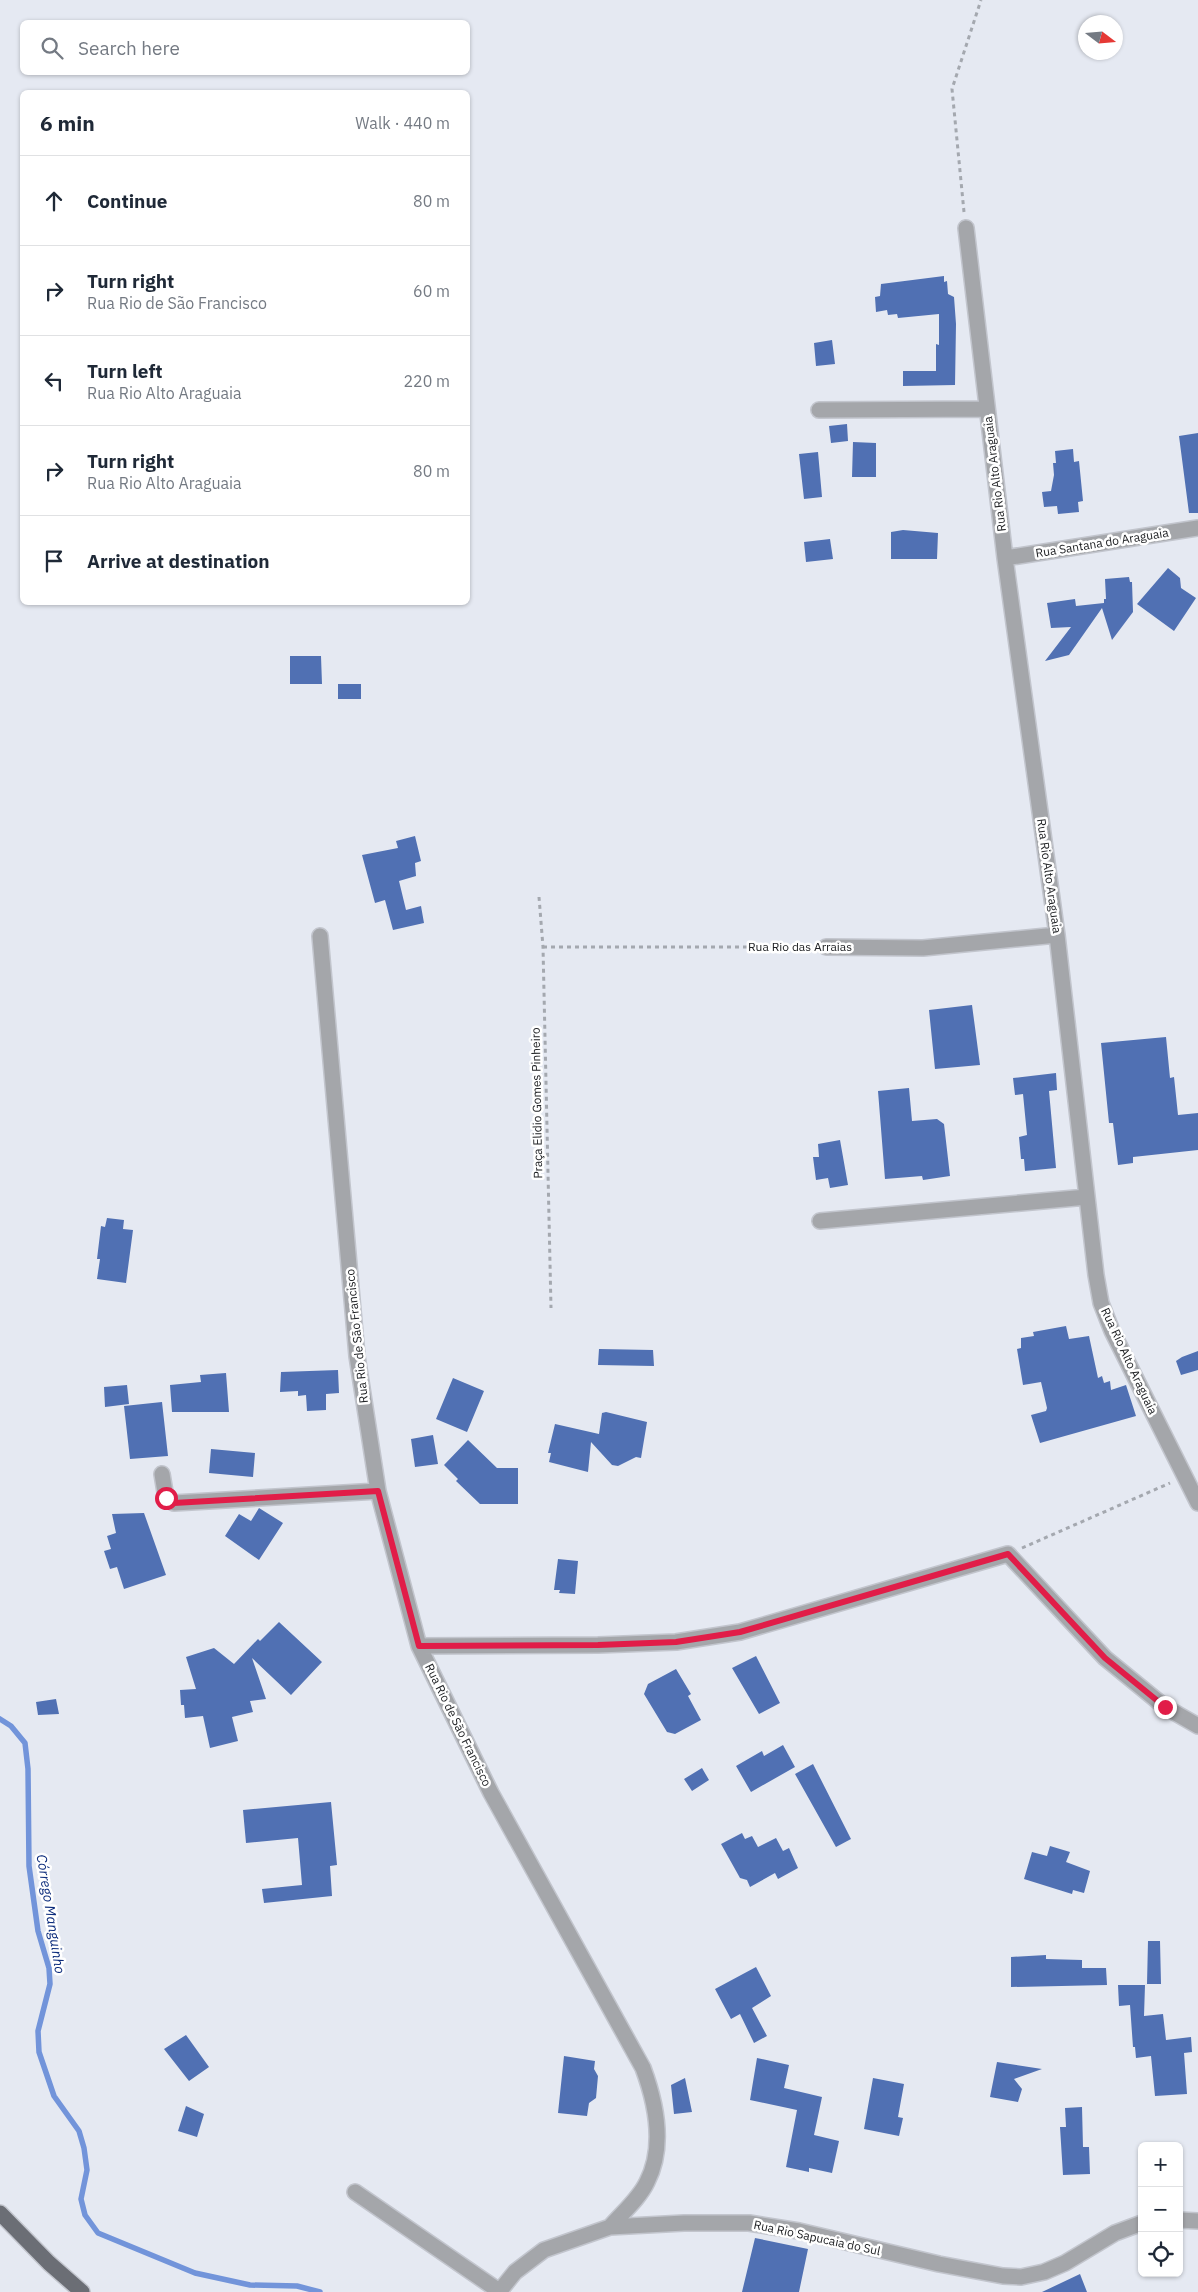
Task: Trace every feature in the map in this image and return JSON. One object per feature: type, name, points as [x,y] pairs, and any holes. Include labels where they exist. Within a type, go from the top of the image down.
[{"type":"main road","points":[[0,2213],[49,2263],[82,2292]]},
{"type":"street","name":"Rua Rio Alto Araguaia","points":[[966,228],[1005,558],[1057,935],[1096,1275],[1101,1303],[1112,1331],[1198,1503]]},
{"type":"street","points":[[819,410],[987,410]]},
{"type":"street","name":"Rua Santana do Araguaia","points":[[1005,558],[1198,528]]},
{"type":"street","name":"Rua Rio das Arraias","points":[[826,947],[923,948],[1057,935]]},
{"type":"street","name":"Rua Rio de São Francisco","points":[[320,936],[357,1356],[378,1491],[419,1646],[491,1793],[643,2068],[653,2096],[657,2137],[655,2161],[647,2183],[610,2227]]},
{"type":"street","points":[[820,1221],[1087,1197]]},
{"type":"street","points":[[162,1474],[166,1498],[174,1503],[378,1491]]},
{"type":"street","points":[[419,1646],[598,1645],[685,1640],[740,1632],[1008,1554],[1105,1658],[1165,1707],[1198,1726]]},
{"type":"street","points":[[355,2192],[499,2292]]},
{"type":"street","points":[[1183,2220],[1198,2221]]},
{"type":"street","name":"Rua Rio Sapucaia do Sul","points":[[499,2292],[515,2272],[544,2250],[610,2227],[684,2223],[749,2223],[799,2231],[939,2264],[1003,2276],[1022,2277],[1044,2272],[1065,2263],[1115,2233],[1138,2224]]},
{"type":"path","points":[[966,228],[952,89],[981,0]]},
{"type":"path","name":"Praça Elidio Gomes Pinheiro","points":[[540,897],[543,947],[551,1308]]},
{"type":"path","name":"Rua Rio das Arraias","points":[[543,947],[826,947]]},
{"type":"path","points":[[1008,1554],[1184,1476]]},
{"type":"building","points":[[944,276],[944,282],[947,281],[948,294],[954,297],[956,324],[955,385],[903,386],[903,371],[936,371],[936,344],[939,345],[939,314],[898,318],[897,314],[888,315],[887,310],[876,312],[875,297],[880,296],[881,284]]},
{"type":"building","points":[[832,340],[835,364],[816,366],[814,343]]},
{"type":"building","points":[[847,424],[848,441],[831,443],[829,426]]},
{"type":"building","points":[[1198,433],[1198,513],[1189,513],[1179,436]]},
{"type":"building","points":[[853,442],[876,443],[876,477],[852,477]]},
{"type":"building","points":[[1073,449],[1074,462],[1079,461],[1083,501],[1078,502],[1079,512],[1058,514],[1057,506],[1044,507],[1042,492],[1051,491],[1054,475],[1053,463],[1056,463],[1055,451]]},
{"type":"building","points":[[818,452],[822,497],[804,499],[799,454]]},
{"type":"building","points":[[903,530],[938,533],[937,559],[891,559],[891,532]]},
{"type":"building","points":[[830,539],[833,559],[806,562],[804,542]]},
{"type":"building","points":[[1168,568],[1180,578],[1181,588],[1196,598],[1174,631],[1137,604]]},
{"type":"building","points":[[1129,577],[1130,582],[1132,582],[1133,612],[1112,640],[1102,608],[1069,655],[1045,661],[1071,627],[1051,628],[1047,603],[1075,599],[1076,606],[1104,603],[1104,599],[1106,599],[1105,579]]},
{"type":"building","points":[[290,656],[321,656],[322,684],[290,684]]},
{"type":"building","points":[[338,684],[361,684],[361,699],[338,699]]},
{"type":"building","points":[[415,836],[421,861],[415,863],[416,876],[399,881],[406,910],[421,906],[424,923],[393,930],[385,900],[375,903],[362,855],[398,848],[396,841]]},
{"type":"building","points":[[972,1005],[980,1065],[935,1069],[929,1010]]},
{"type":"building","points":[[1166,1037],[1170,1078],[1174,1077],[1178,1115],[1198,1113],[1198,1150],[1133,1157],[1133,1163],[1118,1165],[1113,1123],[1109,1123],[1101,1043]]},
{"type":"building","points":[[1056,1073],[1057,1090],[1049,1091],[1056,1168],[1025,1171],[1024,1159],[1021,1159],[1019,1137],[1027,1135],[1023,1094],[1015,1095],[1013,1078]]},
{"type":"building","points":[[909,1088],[912,1121],[937,1119],[944,1124],[950,1176],[923,1180],[922,1176],[885,1179],[878,1091]]},
{"type":"building","points":[[840,1140],[848,1185],[830,1188],[828,1178],[816,1180],[813,1157],[819,1157],[818,1144]]},
{"type":"building","points":[[107,1218],[124,1220],[123,1229],[133,1230],[126,1283],[97,1279],[100,1259],[97,1259],[101,1226],[105,1227]]},
{"type":"building","points":[[1066,1326],[1069,1339],[1089,1336],[1098,1378],[1102,1376],[1104,1383],[1110,1381],[1111,1390],[1126,1385],[1136,1416],[1040,1443],[1031,1415],[1046,1411],[1047,1408],[1041,1382],[1023,1385],[1017,1349],[1021,1348],[1021,1338],[1034,1336],[1033,1332]]},
{"type":"building","points":[[599,1349],[653,1350],[654,1366],[598,1365]]},
{"type":"building","points":[[1198,1351],[1198,1370],[1181,1375],[1176,1361]]},
{"type":"building","points":[[338,1370],[339,1393],[326,1394],[326,1410],[307,1411],[306,1395],[298,1396],[298,1391],[280,1392],[281,1372]]},
{"type":"building","points":[[226,1373],[229,1412],[172,1412],[170,1385],[201,1382],[200,1375]]},
{"type":"building","points":[[453,1378],[484,1391],[467,1432],[436,1419]]},
{"type":"building","points":[[127,1385],[129,1404],[105,1407],[104,1387]]},
{"type":"building","points":[[162,1402],[168,1456],[130,1459],[124,1406]]},
{"type":"building","points":[[606,1412],[647,1422],[641,1458],[636,1457],[618,1466],[612,1465],[591,1442],[588,1472],[549,1462],[551,1453],[548,1453],[555,1424],[599,1434],[602,1413]]},
{"type":"building","points":[[433,1435],[438,1464],[415,1467],[411,1439]]},
{"type":"building","points":[[468,1440],[497,1468],[518,1468],[518,1504],[480,1504],[456,1481],[458,1479],[444,1465]]},
{"type":"building","points":[[211,1449],[255,1453],[253,1477],[209,1473]]},
{"type":"building","points":[[259,1508],[283,1523],[259,1560],[225,1536],[239,1514],[251,1521]]},
{"type":"building","points":[[144,1513],[166,1575],[124,1589],[117,1567],[110,1569],[104,1551],[111,1549],[107,1536],[116,1533],[112,1514]]},
{"type":"building","points":[[558,1559],[578,1561],[575,1594],[559,1593],[560,1590],[554,1590]]},
{"type":"building","points":[[279,1622],[322,1662],[291,1695],[252,1658],[266,1699],[250,1701],[253,1712],[232,1717],[238,1741],[210,1748],[203,1716],[185,1718],[184,1705],[181,1705],[180,1690],[196,1689],[186,1657],[214,1648],[234,1664],[258,1639],[260,1641]]},
{"type":"building","points":[[756,1656],[780,1703],[759,1714],[732,1668]]},
{"type":"building","points":[[676,1669],[691,1694],[688,1696],[701,1720],[675,1734],[667,1732],[644,1694],[648,1684]]},
{"type":"building","points":[[56,1699],[59,1714],[38,1715],[36,1702]]},
{"type":"building","points":[[783,1745],[795,1767],[751,1792],[736,1766],[762,1751],[764,1756]]},
{"type":"building","points":[[813,1764],[851,1839],[836,1847],[795,1774]]},
{"type":"building","points":[[702,1768],[709,1780],[692,1791],[684,1779]]},
{"type":"building","points":[[331,1802],[337,1865],[330,1866],[332,1896],[264,1903],[262,1889],[302,1885],[298,1838],[246,1843],[243,1810]]},
{"type":"building","points":[[742,1833],[745,1839],[752,1836],[758,1847],[776,1838],[783,1851],[789,1848],[798,1868],[778,1879],[775,1873],[750,1887],[747,1880],[740,1878],[721,1844]]},
{"type":"building","points":[[1050,1846],[1070,1852],[1066,1862],[1090,1871],[1084,1893],[1073,1890],[1072,1894],[1024,1879],[1032,1852],[1047,1856]]},
{"type":"building","points":[[1148,1941],[1160,1941],[1161,1984],[1147,1984]]},
{"type":"building","points":[[1046,1955],[1046,1959],[1082,1960],[1082,1968],[1106,1968],[1107,1985],[1011,1987],[1011,1957]]},
{"type":"building","points":[[756,1967],[771,1996],[752,2008],[767,2036],[754,2043],[740,2014],[731,2019],[715,1989]]},
{"type":"building","points":[[1118,1985],[1145,1985],[1144,2016],[1163,2014],[1166,2040],[1191,2037],[1192,2052],[1184,2053],[1187,2094],[1155,2096],[1151,2056],[1136,2058],[1135,2047],[1133,2047],[1130,2005],[1119,2006]]},
{"type":"building","points":[[186,2035],[209,2067],[189,2081],[164,2049]]},
{"type":"building","points":[[564,2056],[595,2061],[594,2069],[598,2076],[596,2098],[589,2103],[587,2116],[558,2113]]},
{"type":"building","points":[[757,2058],[789,2065],[784,2088],[822,2097],[814,2135],[839,2141],[832,2173],[809,2168],[809,2172],[786,2167],[797,2110],[750,2100]]},
{"type":"building","points":[[997,2062],[1042,2069],[1014,2079],[1022,2089],[1018,2102],[990,2097]]},
{"type":"building","points":[[685,2078],[692,2112],[674,2114],[671,2085]]},
{"type":"building","points":[[873,2078],[904,2084],[898,2117],[903,2118],[899,2136],[864,2129]]},
{"type":"building","points":[[186,2106],[204,2114],[197,2137],[178,2131]]},
{"type":"building","points":[[1082,2107],[1083,2147],[1089,2147],[1090,2174],[1063,2175],[1060,2127],[1066,2127],[1065,2108]]},
{"type":"building","points":[[755,2238],[808,2249],[799,2292],[742,2292]]},
{"type":"building","points":[[1080,2274],[1087,2292],[1042,2292]]},
{"type":"waterway","name":"Córrego Manguinho","points":[[0,1719],[11,1726],[25,1743],[28,1769],[29,1866],[38,1931],[49,1968],[50,1984],[38,2031],[39,2052],[54,2096],[79,2131],[84,2148],[87,2170],[81,2199],[85,2215],[98,2233],[195,2273],[250,2285],[297,2286],[320,2292]]},
{"type":"route","points":[[166,1498],[174,1503],[378,1491],[419,1646],[598,1645],[676,1642],[740,1632],[1008,1554],[1105,1658],[1165,1707]]}]
